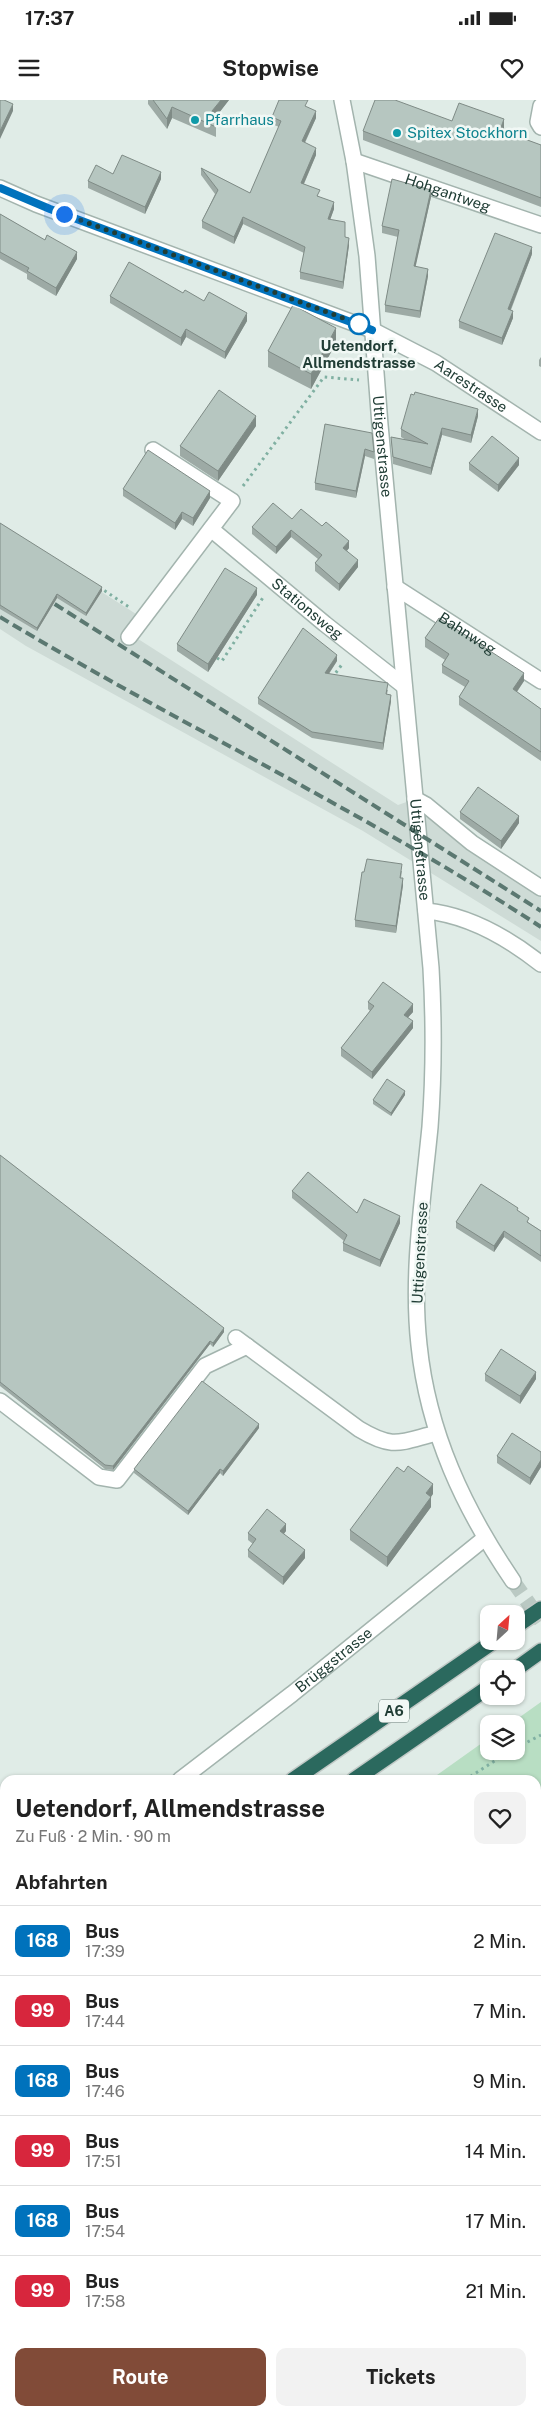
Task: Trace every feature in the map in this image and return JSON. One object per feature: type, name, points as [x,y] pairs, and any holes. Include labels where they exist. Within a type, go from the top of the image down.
[{"type":"highway","points":[[525,1620],[541,1609]]},
{"type":"highway","name":"A6","points":[[300,1775],[481,1650]]},
{"type":"highway","points":[[525,1663],[541,1651]]},
{"type":"highway","name":"A6","points":[[361,1775],[480,1693]]},
{"type":"street","name":"Uttigenstrasse","points":[[342,100],[354,161],[367,248],[376,382],[426,911],[432,1001],[433,1064],[430,1126],[418,1252],[416,1312],[422,1370],[437,1433],[461,1494],[485,1538],[513,1581]]},
{"type":"street","points":[[541,106],[538,122],[541,127]]},
{"type":"street","name":"Hohgantweg","points":[[354,161],[541,225]]},
{"type":"street","name":"Aarestrasse","points":[[0,188],[36,204],[372,330],[436,363],[541,432]]},
{"type":"street","points":[[129,636],[232,501],[153,450]]},
{"type":"street","name":"Stationsweg","points":[[211,529],[404,686]]},
{"type":"street","name":"Bahnweg","points":[[395,587],[541,681]]},
{"type":"street","points":[[415,799],[432,809],[472,843],[541,888]]},
{"type":"street","points":[[426,911],[464,918],[519,947],[541,964]]},
{"type":"street","points":[[0,1400],[99,1477],[117,1480],[205,1366],[242,1342],[359,1429],[377,1440],[394,1444],[437,1433]]},
{"type":"street","name":"Brüggstrasse","points":[[187,1775],[292,1694],[485,1538]]},
{"type":"path","points":[[232,501],[324,377],[376,382]]},
{"type":"path","points":[[217,658],[222,661],[273,581]]},
{"type":"path","points":[[96,586],[145,616]]},
{"type":"path","points":[[251,604],[256,608]]},
{"type":"path","points":[[240,623],[245,626]]},
{"type":"path","points":[[228,640],[233,644]]},
{"type":"path","points":[[331,679],[354,647]]},
{"type":"path","points":[[332,669],[336,672]]},
{"type":"path","points":[[525,1743],[541,1735]]},
{"type":"path","points":[[472,1775],[496,1760]]},
{"type":"shaded area","points":[[0,527],[147,621],[135,637],[398,805],[415,799],[541,888],[541,941],[363,831],[26,646],[0,629]]},
{"type":"green space","points":[[541,1702],[541,1775],[437,1775],[480,1744],[480,1760],[525,1760],[525,1715],[523,1715]]},
{"type":"building","points":[[0,100],[13,104],[0,131]]},
{"type":"building","points":[[153,100],[221,100],[212,111],[216,127],[172,107],[167,119]]},
{"type":"building","points":[[279,100],[308,100],[305,106],[316,111],[302,141],[316,148],[301,183],[320,190],[317,196],[334,202],[328,219],[345,222],[345,237],[349,238],[343,282],[300,272],[305,247],[243,217],[234,237],[202,221],[218,190],[201,168],[250,193],[281,121],[272,117]]},
{"type":"building","points":[[375,100],[395,100],[452,121],[459,103],[504,119],[500,130],[541,145],[541,198],[363,131]]},
{"type":"building","points":[[122,155],[161,172],[145,207],[88,181],[96,165],[113,174]]},
{"type":"building","points":[[392,179],[431,190],[414,266],[428,269],[420,311],[385,305],[399,230],[382,226]]},
{"type":"building","points":[[0,214],[45,240],[47,235],[77,252],[56,288],[27,271],[29,268],[0,252]]},
{"type":"building","points":[[495,233],[532,247],[508,309],[513,311],[502,338],[459,321]]},
{"type":"building","points":[[129,262],[183,293],[185,290],[204,301],[209,292],[247,313],[225,352],[186,329],[181,338],[110,296]]},
{"type":"building","points":[[293,305],[336,328],[311,374],[268,351]]},
{"type":"building","points":[[219,390],[256,416],[218,471],[180,446]]},
{"type":"building","points":[[415,392],[478,409],[471,435],[442,428],[431,468],[393,457],[391,437],[428,444],[401,429],[411,394],[414,395]]},
{"type":"building","points":[[325,424],[372,433],[374,452],[365,449],[356,491],[315,483]]},
{"type":"building","points":[[492,436],[519,458],[498,485],[469,463]]},
{"type":"building","points":[[148,450],[210,491],[193,518],[182,512],[175,523],[123,489]]},
{"type":"building","points":[[273,503],[292,519],[301,509],[322,526],[326,522],[349,541],[343,548],[358,560],[339,584],[315,563],[322,555],[291,530],[276,547],[252,527]]},
{"type":"building","points":[[0,523],[102,587],[86,613],[57,594],[37,628],[0,605]]},
{"type":"building","points":[[225,568],[257,588],[208,664],[177,644]]},
{"type":"building","points":[[439,618],[524,673],[513,689],[541,709],[541,752],[459,697],[469,681],[442,665],[449,654],[425,638]]},
{"type":"building","points":[[303,628],[337,655],[325,673],[388,683],[386,694],[391,695],[383,743],[312,732],[258,698]]},
{"type":"building","points":[[478,787],[519,816],[501,841],[460,812]]},
{"type":"building","points":[[367,859],[402,864],[400,878],[403,878],[396,926],[355,920],[362,872],[364,872]]},
{"type":"building","points":[[383,982],[413,1004],[404,1015],[413,1021],[372,1072],[341,1048],[374,1006],[368,1002]]},
{"type":"building","points":[[387,1079],[405,1091],[391,1113],[373,1100]]},
{"type":"building","points":[[0,1155],[224,1328],[213,1343],[210,1341],[113,1466],[105,1465],[0,1382]]},
{"type":"building","points":[[308,1172],[357,1213],[364,1199],[400,1216],[380,1260],[343,1243],[347,1235],[292,1191]]},
{"type":"building","points":[[481,1184],[518,1208],[517,1210],[529,1218],[527,1222],[541,1231],[541,1256],[504,1231],[494,1246],[456,1222]]},
{"type":"building","points":[[501,1349],[536,1372],[520,1396],[485,1374]]},
{"type":"building","points":[[202,1381],[259,1424],[223,1471],[220,1469],[188,1511],[134,1469]]},
{"type":"building","points":[[512,1433],[541,1452],[541,1460],[530,1478],[497,1456]]},
{"type":"building","points":[[408,1466],[433,1484],[426,1493],[431,1497],[387,1557],[350,1530],[397,1467],[404,1472]]},
{"type":"building","points":[[267,1509],[286,1524],[280,1531],[305,1550],[283,1577],[248,1550],[256,1539],[248,1533]]},
{"type":"tunnel","points":[[513,1581],[541,1621]]},
{"type":"railway","points":[[42,596],[541,911]]},
{"type":"railway","points":[[0,617],[135,695],[340,807],[475,885],[541,927]]},
{"type":"bus line","name":"168","points":[[0,188],[36,204],[334,314],[372,330]]},
{"type":"place","name":"Pfarrhaus","points":[[195,120]]},
{"type":"place","name":"Spitex Stockhorn","points":[[397,133]]},
{"type":"place","name":"Uetendorf, Allmendstrasse","points":[[359,324]]},
{"type":"route","points":[[64,214],[359,324]]}]
